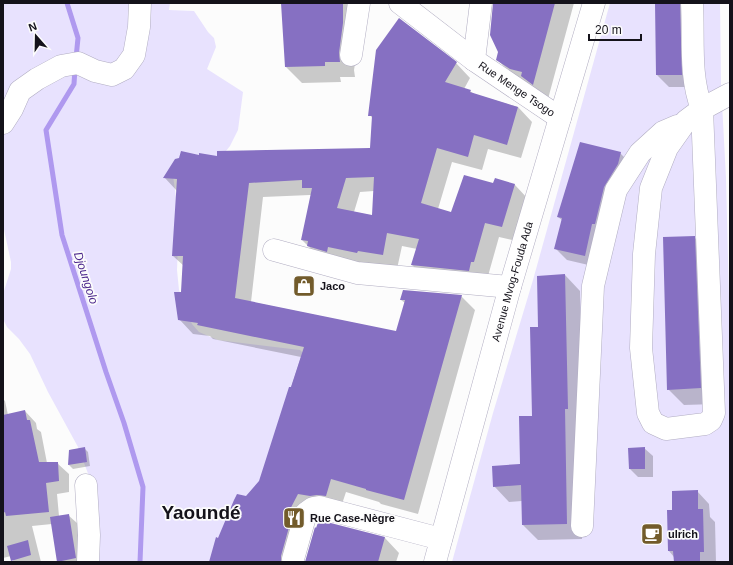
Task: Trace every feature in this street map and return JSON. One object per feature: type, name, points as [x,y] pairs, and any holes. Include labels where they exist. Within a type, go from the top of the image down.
[{"type":"main road","points":[[3,123],[12,109],[20,91],[37,79],[61,66],[78,63],[95,71],[112,75],[124,69],[134,55],[139,27],[140,3]]},
{"type":"main road","points":[[351,55],[359,3]]},
{"type":"main road","name":"Rue Menge Tsogo","points":[[400,3],[474,60],[560,118]]},
{"type":"main road","name":"Rue Menge Tsogo","points":[[474,60],[481,3]]},
{"type":"main road","name":"Avenue Mvog-Fouda Ada","points":[[435,562],[510,287],[594,3]]},
{"type":"main road","points":[[692,3],[694,82],[697,97],[694,115],[714,413],[711,420],[705,424],[666,429],[653,423],[648,413],[641,348],[644,254],[651,188],[667,148],[694,115]]},
{"type":"main road","points":[[582,526],[593,286],[616,190],[640,153],[663,132],[730,94]]},
{"type":"main road","points":[[274,250],[357,273],[510,287]]},
{"type":"main road","points":[[86,485],[89,535],[88,562]]},
{"type":"main road","points":[[293,559],[306,513],[313,508],[319,507],[442,538]]},
{"type":"shaded area","points":[[3,3],[170,3],[169,10],[194,11],[208,32],[214,38],[216,47],[207,69],[243,92],[238,130],[230,146],[222,156],[172,168],[179,219],[177,270],[179,290],[192,324],[199,332],[218,340],[300,350],[304,354],[279,449],[224,562],[97,562],[95,492],[78,447],[48,392],[30,354],[19,339],[7,327],[3,319],[3,294],[11,269],[11,262],[3,225]]},
{"type":"shaded area","points":[[610,3],[720,3],[721,84],[726,178],[730,339],[730,562],[452,562],[493,413],[533,280]]},
{"type":"building","points":[[281,3],[343,3],[343,23],[339,53],[340,62],[325,62],[325,66],[285,67]]},
{"type":"building","points":[[493,3],[555,3],[533,85],[521,76],[522,72],[510,69],[496,60],[498,52],[490,35]]},
{"type":"building","points":[[655,3],[680,3],[682,75],[656,75]]},
{"type":"building","points":[[399,18],[457,62],[445,82],[471,90],[470,92],[518,107],[507,145],[474,135],[468,157],[437,148],[421,203],[451,212],[464,175],[493,183],[495,178],[515,184],[502,227],[485,223],[474,262],[471,262],[469,271],[411,265],[419,239],[387,233],[383,255],[358,251],[357,253],[328,247],[327,252],[307,246],[308,241],[301,240],[312,188],[302,188],[302,180],[249,183],[235,298],[396,331],[405,300],[400,300],[403,290],[462,295],[404,500],[331,479],[326,496],[298,494],[285,519],[291,520],[281,556],[281,562],[209,562],[216,537],[218,538],[237,494],[246,496],[259,481],[289,387],[291,387],[304,347],[197,325],[198,323],[178,320],[174,292],[181,292],[183,256],[172,256],[177,179],[163,178],[175,159],[179,158],[181,151],[199,155],[199,153],[217,156],[217,151],[370,148],[372,116],[368,116],[376,50]],"holes":[[[374,177],[372,215],[337,208],[346,178]]]},
{"type":"building","points":[[580,142],[621,152],[618,164],[604,187],[595,224],[592,224],[585,256],[554,249],[562,218],[557,217]]},
{"type":"building","points":[[695,236],[701,388],[667,390],[663,237]]},
{"type":"building","points":[[565,274],[568,409],[565,409],[567,524],[522,525],[521,485],[493,487],[492,466],[520,464],[519,416],[532,416],[530,327],[538,327],[537,276]]},
{"type":"building","points":[[25,410],[27,420],[30,420],[39,462],[58,462],[59,481],[46,483],[49,512],[6,516],[5,512],[3,513],[3,415]]},
{"type":"building","points":[[85,447],[87,462],[68,465],[69,450]]},
{"type":"building","points":[[645,447],[645,469],[629,469],[628,448]]},
{"type":"building","points":[[698,490],[698,509],[703,509],[704,552],[700,552],[700,562],[674,562],[673,551],[668,551],[667,510],[672,510],[672,491]]},
{"type":"building","points":[[69,514],[76,558],[57,562],[50,517]]},
{"type":"building","points":[[319,520],[385,537],[378,562],[305,562],[315,527],[316,528]]},
{"type":"building","points":[[28,540],[31,555],[11,561],[7,546]]},
{"type":"waterway","name":"Djoungolo","points":[[67,3],[78,38],[76,58]]},
{"type":"waterway","name":"Djoungolo","points":[[75,68],[74,84],[46,130],[62,235],[124,423],[143,487],[140,562]]},
{"type":"place","name":"Jaco","points":[[304,286]]},
{"type":"place","name":"Rue Case-Nègre","points":[[294,518]]},
{"type":"place","name":"ulrich","points":[[652,534]]},
{"type":"district","name":"Yaoundé","points":[[201,512]]}]
